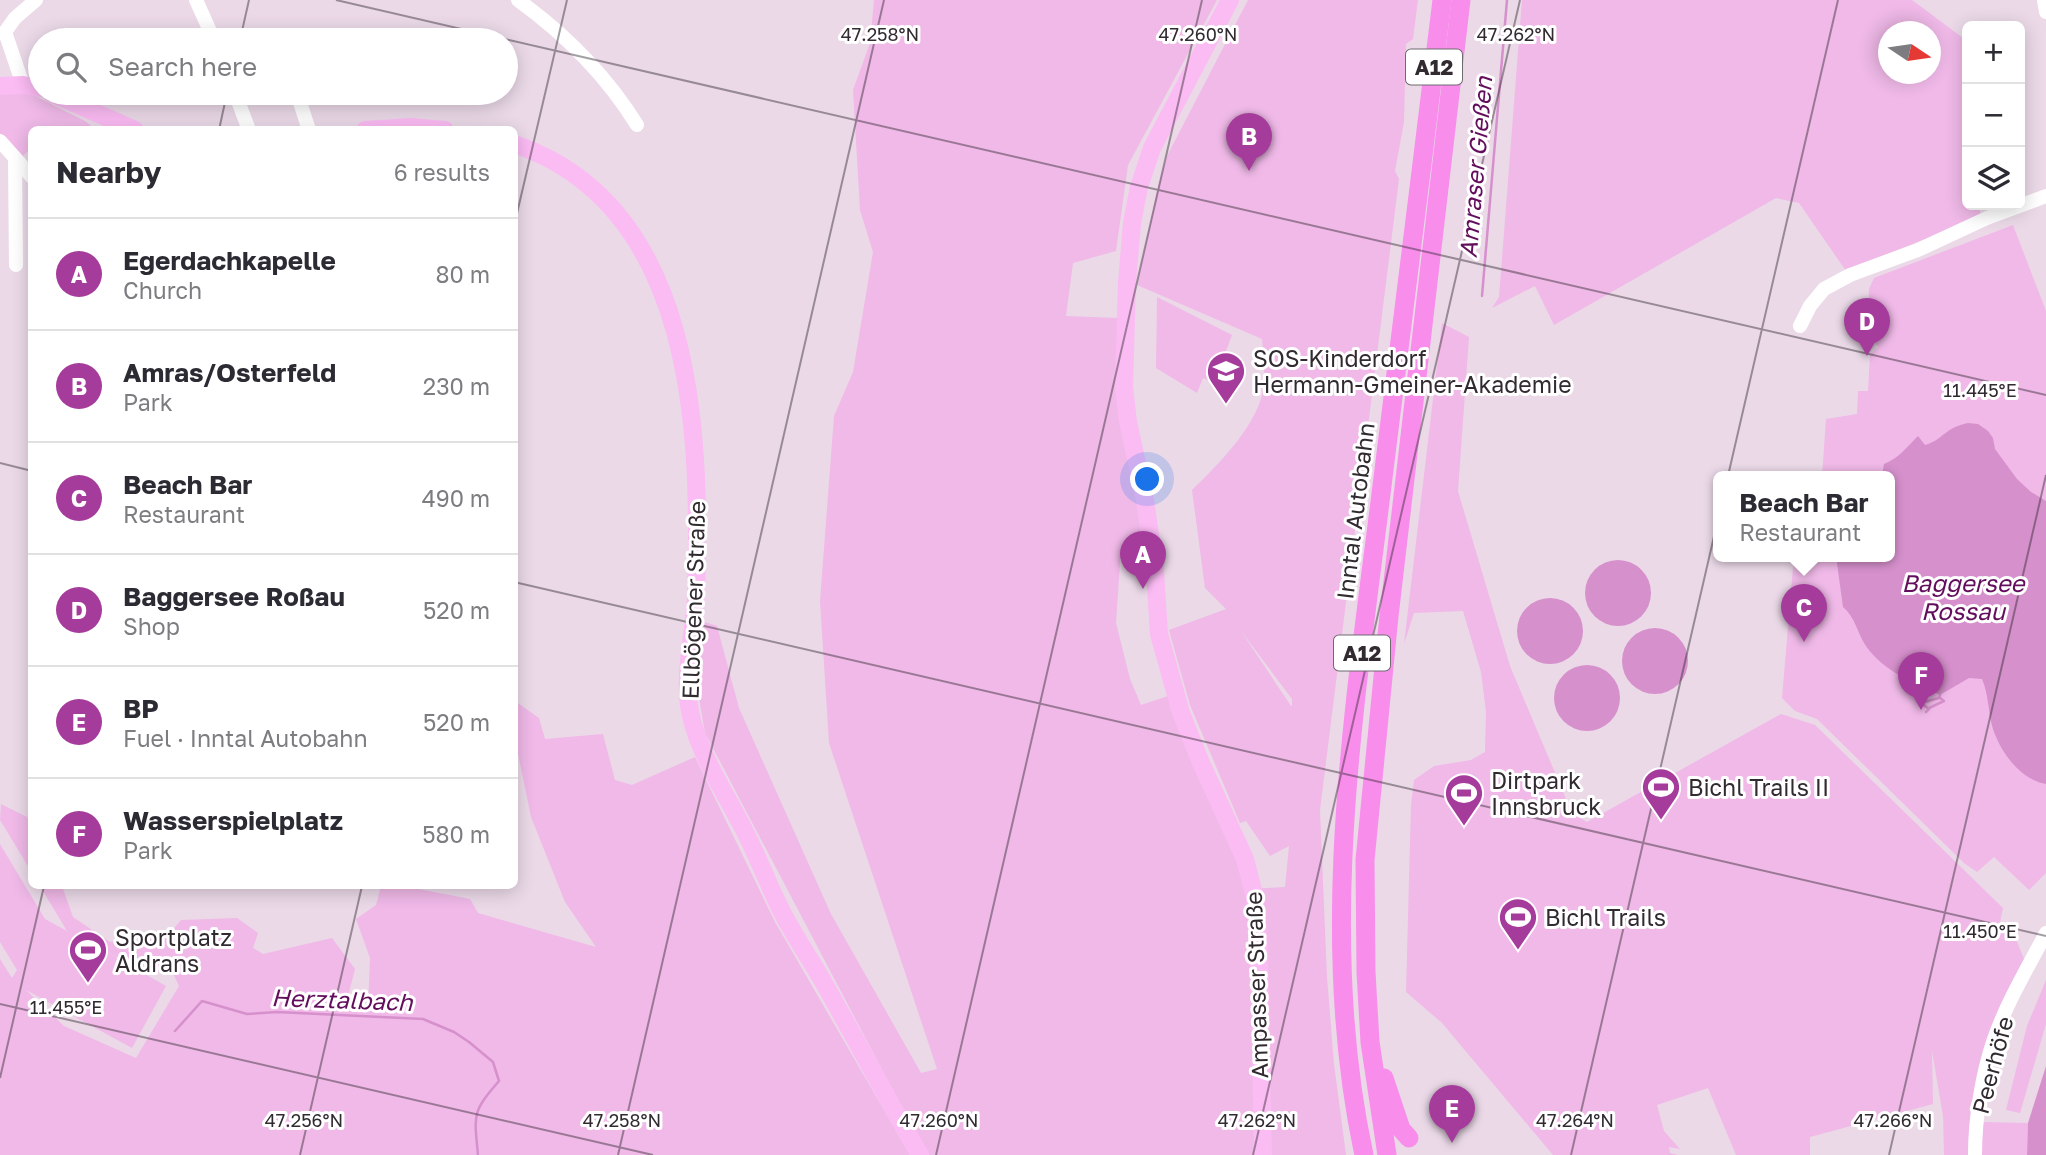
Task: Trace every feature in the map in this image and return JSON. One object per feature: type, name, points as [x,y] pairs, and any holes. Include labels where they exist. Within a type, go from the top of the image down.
[{"type":"highway","name":"Inntal Autobahn","points":[[1387,1155],[1370,1042],[1365,860],[1414,314],[1409,277],[1442,0]]},
{"type":"highway","name":"Inntal Autobahn","points":[[1364,1155],[1349,1072],[1343,1013],[1343,838],[1363,640],[1414,314],[1428,284],[1461,0]]},
{"type":"highway","points":[[1370,1042],[1381,1062],[1401,1129],[1409,1138]]},
{"type":"main road","name":"Ampasser Straße","points":[[1230,0],[1152,148],[1139,187],[1132,223],[1127,283],[1124,387],[1128,422],[1145,500],[1155,571],[1159,634],[1181,713],[1245,859],[1255,898],[1259,950],[1263,1155]]},
{"type":"main road","points":[[0,86],[28,87]]},
{"type":"main road","points":[[78,105],[126,126]]},
{"type":"main road","name":"Ellbögener Straße","points":[[518,146],[565,167],[602,195],[637,240],[659,289],[683,363],[693,430],[697,513],[696,595],[687,684],[695,732],[780,908],[920,1155]]},
{"type":"street","points":[[28,79],[3,32],[36,0]]},
{"type":"street","points":[[196,0],[209,28]]},
{"type":"street","points":[[518,0],[561,33],[617,94],[636,125]]},
{"type":"street","points":[[2044,0],[2046,12]]},
{"type":"street","points":[[240,105],[247,126]]},
{"type":"street","points":[[301,105],[308,126]]},
{"type":"street","points":[[0,142],[28,173]]},
{"type":"street","points":[[15,158],[16,265]]},
{"type":"street","points":[[1800,326],[1810,306],[1824,289],[1850,275],[2046,196]]},
{"type":"street","name":"Peerhöfe","points":[[1975,1155],[1976,1122],[1994,1040],[2010,1001],[2043,937]]},
{"type":"shaded area","points":[[874,0],[1217,0],[1128,165],[1116,251],[1073,263],[1066,316],[1119,318],[1143,544],[1121,548],[1116,623],[1130,679],[1141,705],[1171,695],[1249,889],[1285,887],[1289,846],[1270,856],[1246,821],[1240,823],[1190,705],[1169,630],[1226,609],[1205,588],[1192,490],[1237,441],[1256,412],[1264,383],[1262,339],[1137,285],[1167,156],[1248,0],[1418,0],[1413,39],[1406,44],[1404,122],[1395,171],[1399,179],[1320,810],[1327,977],[1334,1064],[1346,1155],[927,1155],[705,733],[696,681],[705,622],[717,626],[739,708],[831,914],[921,1073],[937,1069],[829,743],[820,601],[834,416],[853,372],[873,252],[860,210],[853,90],[870,43]],"holes":[[[1241,631],[1292,699],[1291,706]]]},
{"type":"shaded area","points":[[1522,0],[1912,0],[1940,21],[1878,21],[1878,84],[1941,84],[1941,22],[1962,37],[1962,210],[1980,210],[1981,216],[1846,271],[1799,203],[1776,198],[1554,325],[1535,286],[1492,308],[1499,297]]},
{"type":"shaded area","points":[[23,90],[28,92],[28,105],[53,105],[91,126],[28,126],[28,151],[23,156],[0,136],[0,94]]},
{"type":"shaded area","points":[[2013,225],[2046,311],[2046,873],[2029,890],[1994,857],[1977,872],[1964,863],[1817,719],[1795,711],[1782,698],[1793,562],[1895,562],[1895,471],[1822,471],[1826,419],[1857,414],[1858,391],[1868,391],[1870,355],[1878,347],[1867,333],[1869,289],[1874,278]]},
{"type":"shaded area","points":[[1157,297],[1232,335],[1214,383],[1203,378],[1197,393],[1156,368]]},
{"type":"shaded area","points":[[1442,323],[1469,337],[1458,491],[1510,666],[1572,813],[1587,822],[1781,714],[1815,725],[2003,908],[2000,923],[2016,939],[2024,959],[1989,1039],[1971,1155],[1944,1155],[1943,1116],[1932,1051],[1933,1104],[1810,1137],[1810,1155],[1736,1155],[1708,1088],[1657,1105],[1664,1131],[1680,1149],[1669,1147],[1670,1153],[1678,1155],[1553,1155],[1442,1023],[1406,992],[1414,780],[1434,766],[1471,760],[1485,752],[1486,712],[1481,672],[1463,611],[1414,613],[1404,644]]},
{"type":"shaded area","points":[[518,703],[539,718],[545,739],[603,734],[615,780],[632,785],[695,757],[775,922],[910,1155],[0,1155],[0,959],[12,978],[17,970],[0,942],[0,844],[45,919],[67,931],[42,889],[63,889],[73,917],[110,942],[123,938],[142,941],[166,938],[181,920],[237,918],[258,933],[253,948],[263,954],[332,938],[355,969],[346,1004],[368,1009],[370,958],[356,919],[376,905],[380,889],[418,889],[470,899],[478,913],[596,947],[565,902],[531,817],[518,754]],"holes":[[[103,950],[116,957],[137,959],[151,971],[173,973],[179,986],[136,1058],[64,1026],[26,990],[132,1048],[166,986]]]},
{"type":"shaded area","points":[[1,804],[27,817],[28,866],[0,820]]},
{"type":"shaded area","points":[[2046,980],[2046,1024],[2020,1113],[2006,1110],[2027,1026]]},
{"type":"shaded area","points":[[1983,1122],[2028,1123],[2027,1155],[1981,1155]]},
{"type":"water","name":"Baggersee Rossau","points":[[1968,423],[1978,424],[1988,431],[1993,438],[1995,449],[2017,479],[2046,501],[2046,784],[2020,771],[2001,747],[1993,729],[1982,679],[1969,678],[1940,695],[1909,681],[1890,670],[1873,655],[1843,607],[1837,562],[1895,562],[1895,471],[1883,471],[1884,464],[1918,436],[1925,445]]},
{"type":"water","points":[[1618,560],[1631,563],[1641,570],[1648,580],[1651,593],[1648,606],[1641,616],[1631,623],[1618,626],[1605,623],[1595,616],[1588,606],[1585,593],[1588,580],[1595,570],[1605,563]]},
{"type":"water","points":[[1550,598],[1563,601],[1573,608],[1580,618],[1583,631],[1580,644],[1573,654],[1563,661],[1550,664],[1537,661],[1527,654],[1520,644],[1517,631],[1520,618],[1527,608],[1537,601]]},
{"type":"water","points":[[1655,628],[1668,631],[1678,638],[1685,648],[1688,661],[1685,674],[1678,684],[1668,691],[1655,694],[1642,691],[1632,684],[1625,674],[1622,661],[1625,648],[1632,638],[1642,631]]},
{"type":"water","points":[[1587,665],[1600,668],[1610,675],[1617,685],[1620,698],[1617,711],[1610,721],[1600,728],[1587,731],[1574,728],[1564,721],[1557,711],[1554,698],[1557,685],[1564,675],[1574,668]]},
{"type":"water","points":[[2046,1066],[2046,1155],[2027,1155],[2028,1123]]},
{"type":"waterway","name":"Amraser Gießen","points":[[1482,296],[1507,0]]},
{"type":"waterway","points":[[1926,712],[1929,709],[1921,703],[1939,698],[1940,695]]},
{"type":"waterway","points":[[1929,708],[1944,701],[1940,698]]},
{"type":"waterway","name":"Herztalbach","points":[[175,1031],[202,1001],[247,1014],[277,1012],[423,1019],[454,1032],[493,1062],[499,1081],[479,1107],[477,1114],[478,1155]]},
{"type":"place","name":"Amras/Osterfeld","points":[[1249,171]]},
{"type":"place","name":"Baggersee Roßau","points":[[1867,356]]},
{"type":"place","name":"SOS-Kinderdorf Hermann-Gmeiner-Akademie","points":[[1226,405]]},
{"type":"place","name":"Egerdachkapelle","points":[[1143,589]]},
{"type":"place","name":"Beach Bar","points":[[1804,642]]},
{"type":"place","name":"Wasserspielplatz","points":[[1921,710]]},
{"type":"place","name":"Bichl Trails II","points":[[1661,821]]},
{"type":"place","name":"Dirtpark Innsbruck","points":[[1464,827]]},
{"type":"place","name":"Bichl Trails","points":[[1518,951]]},
{"type":"place","name":"Sportplatz Aldrans","points":[[88,984]]},
{"type":"place","name":"BP","points":[[1452,1143]]}]
